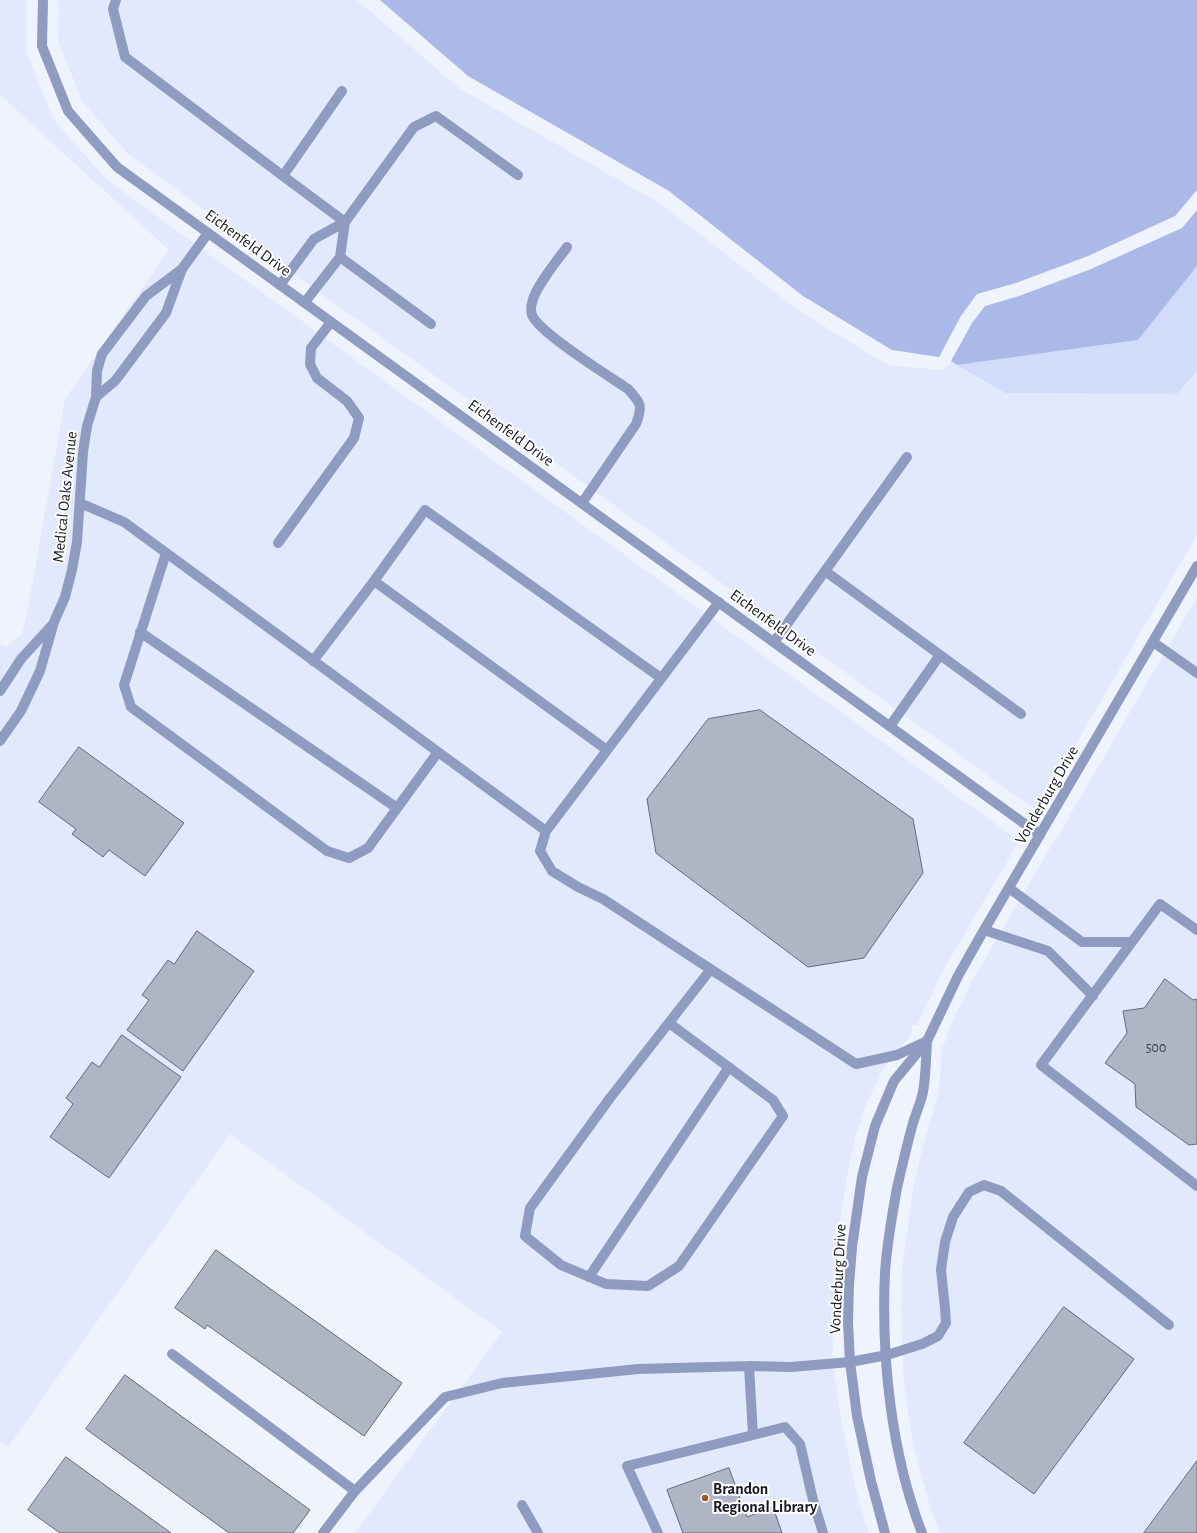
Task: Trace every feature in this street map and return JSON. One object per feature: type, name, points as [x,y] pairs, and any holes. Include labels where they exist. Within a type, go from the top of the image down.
[{"type":"street","name":"Eichenfeld Drive","points":[[43,0],[42,46],[68,111],[117,167],[1040,835]]},
{"type":"street","points":[[116,0],[113,9],[125,57],[345,222]]},
{"type":"street","points":[[283,176],[342,91]]},
{"type":"street","points":[[280,285],[314,240],[345,222],[414,127],[436,116],[518,175]]},
{"type":"street","points":[[305,302],[340,257],[345,222]]},
{"type":"street","name":"Medical Oaks Avenue","points":[[96,397],[115,381],[166,313],[182,269],[208,233]]},
{"type":"street","points":[[568,247],[535,293],[531,304],[532,315],[539,325],[553,337],[628,389],[638,400],[641,412],[636,424],[582,503]]},
{"type":"street","points":[[340,257],[431,324]]},
{"type":"street","name":"Medical Oaks Avenue","points":[[0,741],[21,711],[40,671],[54,622],[65,597],[77,542],[83,452],[87,426],[96,397],[97,371],[102,354],[146,296],[182,269]]},
{"type":"street","points":[[278,543],[354,438],[359,418],[347,401],[317,378],[310,364],[311,348],[331,322]]},
{"type":"street","points":[[774,642],[907,457]]},
{"type":"street","points":[[80,503],[124,522],[546,832]]},
{"type":"street","points":[[314,661],[425,510],[662,678]]},
{"type":"street","points":[[166,553],[124,685],[132,707],[327,851],[349,858],[368,848],[438,752]]},
{"type":"street","name":"Vonderburg Drive","points":[[885,1533],[871,1481],[857,1416],[850,1362],[848,1322],[852,1247],[862,1177],[868,1151],[884,1103],[894,1081],[927,1040],[958,976],[984,930],[1197,566]]},
{"type":"street","points":[[825,570],[1021,714]]},
{"type":"street","points":[[374,580],[608,750]]},
{"type":"street","points":[[719,602],[546,832],[540,851],[552,870],[578,887],[604,900],[856,1064],[897,1055],[927,1040]]},
{"type":"street","name":"Medical Oaks Avenue","points":[[0,691],[21,659],[54,622]]},
{"type":"street","points":[[140,632],[397,808]]},
{"type":"street","points":[[1153,642],[1197,673]]},
{"type":"street","points":[[890,726],[940,655]]},
{"type":"street","points":[[1009,888],[1082,942],[1132,942]]},
{"type":"street","points":[[1197,930],[1160,904],[1041,1065],[1197,1186]]},
{"type":"street","points":[[984,930],[1048,951],[1093,996]]},
{"type":"street","points":[[669,1023],[773,1100],[784,1116],[679,1266],[648,1286],[606,1284],[561,1265],[525,1236],[530,1208],[610,1098],[669,1023],[711,970]]},
{"type":"street","name":"Vonderburg Drive","points":[[922,1533],[905,1482],[897,1450],[887,1354],[885,1271],[898,1187],[909,1139],[923,1092],[927,1040]]},
{"type":"street","points":[[589,1276],[729,1067]]},
{"type":"street","points":[[324,1533],[355,1491],[445,1397],[502,1383],[638,1369],[749,1366],[791,1367],[850,1362],[887,1354],[922,1344],[938,1336],[946,1323],[946,1308],[941,1270],[946,1242],[953,1217],[969,1192],[984,1185],[1001,1191],[1169,1325]]},
{"type":"street","points":[[172,1354],[355,1491]]},
{"type":"street","points":[[749,1366],[753,1435]]},
{"type":"street","points":[[658,1533],[628,1466],[785,1427],[800,1444],[813,1500],[823,1533]]},
{"type":"street","points":[[522,1505],[538,1533]]},
{"type":"shaded area","points":[[0,0],[27,0],[27,54],[53,119],[107,180],[1019,841],[944,969],[917,1025],[912,1025],[911,1035],[882,1071],[865,1107],[855,1138],[847,1175],[836,1247],[833,1287],[832,1350],[841,1419],[855,1486],[868,1533],[355,1533],[502,1332],[230,1134],[8,1447],[0,1441],[0,643],[6,647],[22,634],[28,608],[65,399],[169,250],[0,95]]},
{"type":"shaded area","points":[[59,0],[319,0],[320,2],[322,0],[357,0],[459,88],[661,204],[796,309],[888,365],[941,370],[948,366],[951,361],[1005,393],[1177,394],[1197,371],[1197,535],[1037,811],[128,154],[82,101],[58,41]]},
{"type":"shaded area","points":[[380,0],[1197,0],[1197,190],[1175,216],[1088,256],[1016,283],[977,294],[961,316],[939,357],[892,350],[803,296],[669,191],[468,76]]},
{"type":"shaded area","points":[[1197,210],[1197,266],[1138,340],[957,365],[951,361],[972,323],[985,306],[1019,296],[1091,269],[1182,228]]},
{"type":"shaded area","points":[[1197,266],[1197,371],[1177,394],[1005,393],[957,365],[1138,340]]},
{"type":"shaded area","points":[[1197,597],[1197,1533],[940,1533],[932,1513],[913,1445],[904,1383],[901,1311],[902,1270],[913,1188],[924,1142],[939,1091],[942,1046],[949,1037],[946,1035],[971,983],[1053,843],[1063,830],[1062,829]]},
{"type":"building","points":[[760,710],[913,819],[923,873],[864,958],[808,967],[656,853],[647,799],[708,719]]},
{"type":"building","points":[[79,747],[184,823],[145,876],[109,850],[103,857],[72,834],[76,829],[39,802]]},
{"type":"building","points":[[197,931],[254,971],[183,1071],[127,1030],[149,1000],[142,995],[168,960],[174,964]]},
{"type":"building","points":[[1165,979],[1193,1000],[1197,999],[1197,1144],[1189,1145],[1136,1107],[1135,1084],[1105,1063],[1127,1033],[1123,1011],[1144,1008]]},
{"type":"building","points":[[122,1035],[181,1077],[109,1178],[50,1137],[73,1104],[66,1098],[92,1062],[99,1067]]},
{"type":"building","points":[[216,1250],[402,1383],[364,1436],[207,1325],[205,1329],[175,1308]]},
{"type":"building","points":[[1064,1307],[1134,1359],[1034,1494],[964,1443]]},
{"type":"building","points":[[125,1375],[310,1510],[293,1533],[229,1533],[86,1429]]},
{"type":"building","points":[[66,1457],[171,1533],[60,1533],[28,1510]]},
{"type":"building","points":[[1197,1461],[1197,1533],[1144,1533]]},
{"type":"building","name":"Brandon Regional Library","points":[[729,1468],[747,1517],[773,1507],[782,1533],[683,1533],[667,1490]]},
{"type":"place","name":"Brandon Regional Library","points":[[705,1498]]}]
